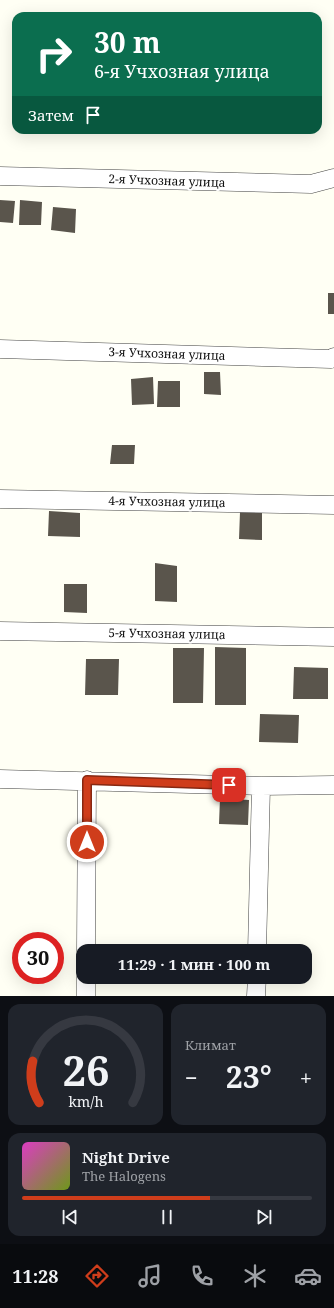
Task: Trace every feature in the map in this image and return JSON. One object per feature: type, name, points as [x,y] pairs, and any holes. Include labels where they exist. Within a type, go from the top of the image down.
[{"type":"street","name":"2-я Учхозная улица","points":[[0,176],[311,184],[334,178]]},
{"type":"street","name":"3-я Учхозная улица","points":[[0,350],[331,359],[334,357]]},
{"type":"street","name":"4-я Учхозная улица","points":[[0,499],[334,505]]},
{"type":"street","name":"5-я Учхозная улица","points":[[0,631],[334,637]]},
{"type":"street","points":[[0,779],[87,780],[261,786],[334,785]]},
{"type":"street","points":[[86,944],[87,780]]},
{"type":"street","points":[[257,944],[261,786]]},
{"type":"street","points":[[86,984],[86,996]]},
{"type":"street","points":[[256,996],[257,984]]},
{"type":"building","points":[[0,200],[15,201],[13,223],[0,222]]},
{"type":"building","points":[[20,200],[42,202],[41,225],[19,225]]},
{"type":"building","points":[[53,207],[76,209],[75,233],[51,230]]},
{"type":"building","points":[[328,293],[334,293],[334,314],[328,314]]},
{"type":"building","points":[[204,372],[220,372],[221,395],[204,394]]},
{"type":"building","points":[[153,377],[154,404],[132,405],[131,379]]},
{"type":"building","points":[[158,381],[180,381],[180,407],[157,407]]},
{"type":"building","points":[[112,445],[135,445],[134,464],[110,464]]},
{"type":"building","points":[[49,511],[80,513],[80,537],[48,536]]},
{"type":"building","points":[[240,512],[262,512],[262,540],[239,539]]},
{"type":"building","points":[[155,563],[177,566],[177,602],[155,601]]},
{"type":"building","points":[[64,584],[87,584],[87,613],[64,612]]},
{"type":"building","points":[[215,647],[246,648],[246,705],[215,705]]},
{"type":"building","points":[[173,648],[204,648],[203,703],[173,703]]},
{"type":"building","points":[[86,659],[119,659],[118,695],[85,695]]},
{"type":"building","points":[[294,667],[328,668],[328,699],[293,699]]},
{"type":"building","points":[[260,714],[299,715],[298,743],[259,742]]},
{"type":"building","points":[[220,798],[249,800],[248,825],[219,824]]},
{"type":"route","points":[[87,842],[87,780],[229,785]]}]
